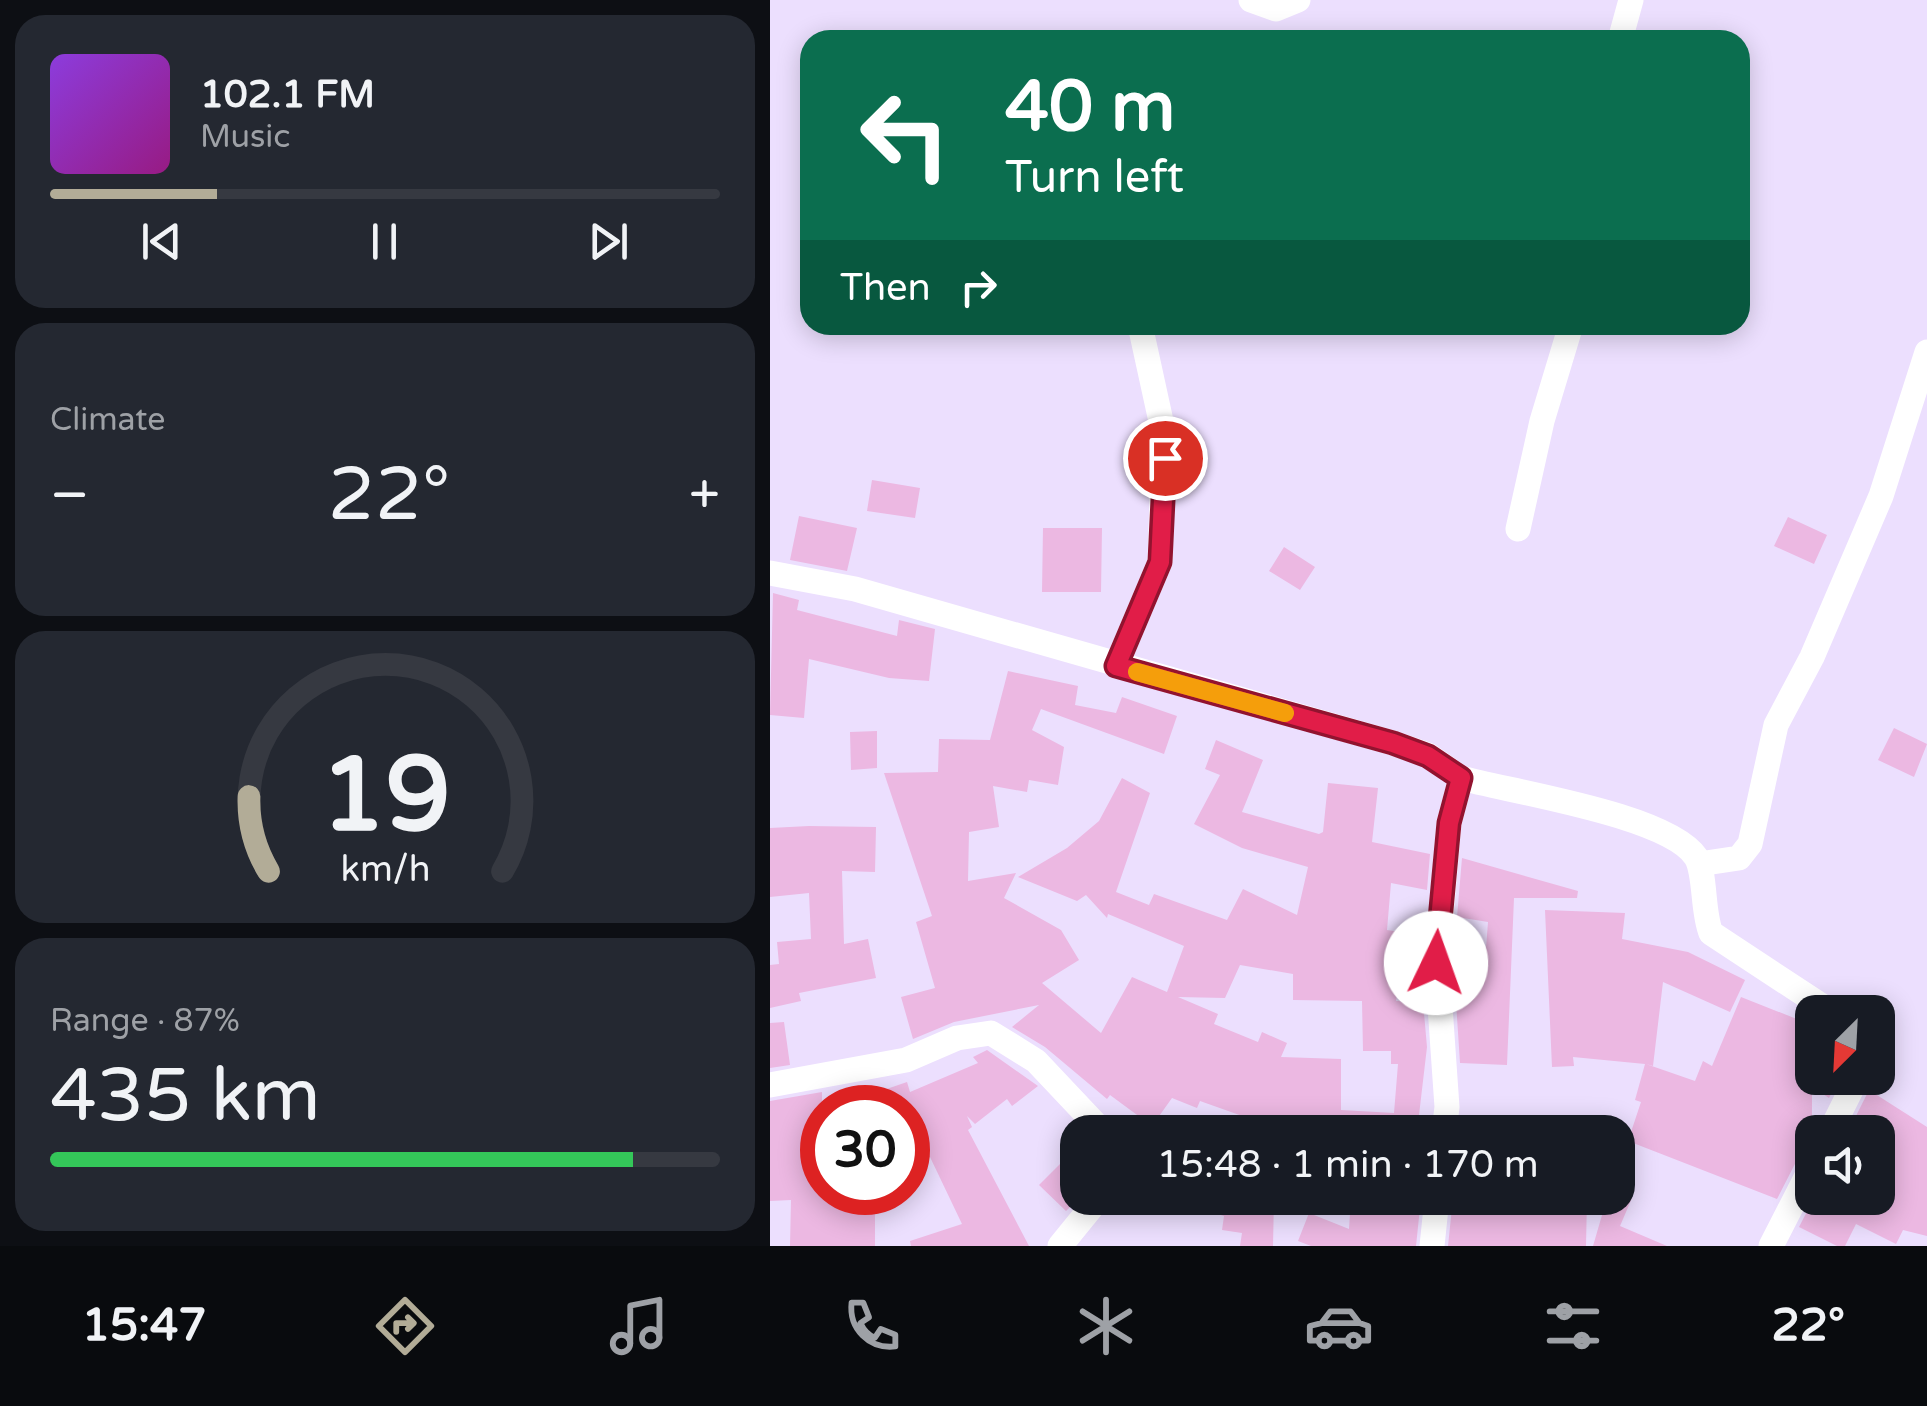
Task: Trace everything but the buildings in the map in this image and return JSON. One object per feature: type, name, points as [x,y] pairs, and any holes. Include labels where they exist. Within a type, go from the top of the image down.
[{"type":"street","points":[[1251,0],[1276,9],[1298,0]]},
{"type":"street","points":[[1623,30],[1631,0]]},
{"type":"street","points":[[1116,666],[1144,606],[1161,545],[1164,434],[1142,335]]},
{"type":"street","points":[[1518,530],[1542,421],[1569,335]]},
{"type":"street","points":[[1699,864],[1739,858],[1750,844],[1776,725],[1812,656],[1882,496],[1927,352]]},
{"type":"street","points":[[770,573],[855,590],[1393,743],[1428,756],[1461,778],[1593,808],[1644,826],[1694,853],[1710,934],[1805,995]]},
{"type":"street","points":[[1446,1115],[1436,963],[1449,823],[1461,778]]},
{"type":"street","points":[[770,1086],[906,1060],[957,1038],[991,1033],[1036,1062],[1087,1115]]},
{"type":"street","points":[[1771,1246],[1795,1199]]},
{"type":"street","points":[[1060,1246],[1085,1215]]},
{"type":"street","points":[[1432,1246],[1435,1215]]},
{"type":"slow traffic","points":[[1137,672],[1285,713]]},
{"type":"route","points":[[1165,458],[1160,562],[1116,666],[1393,743],[1428,756],[1461,778],[1449,823],[1436,963]]}]
